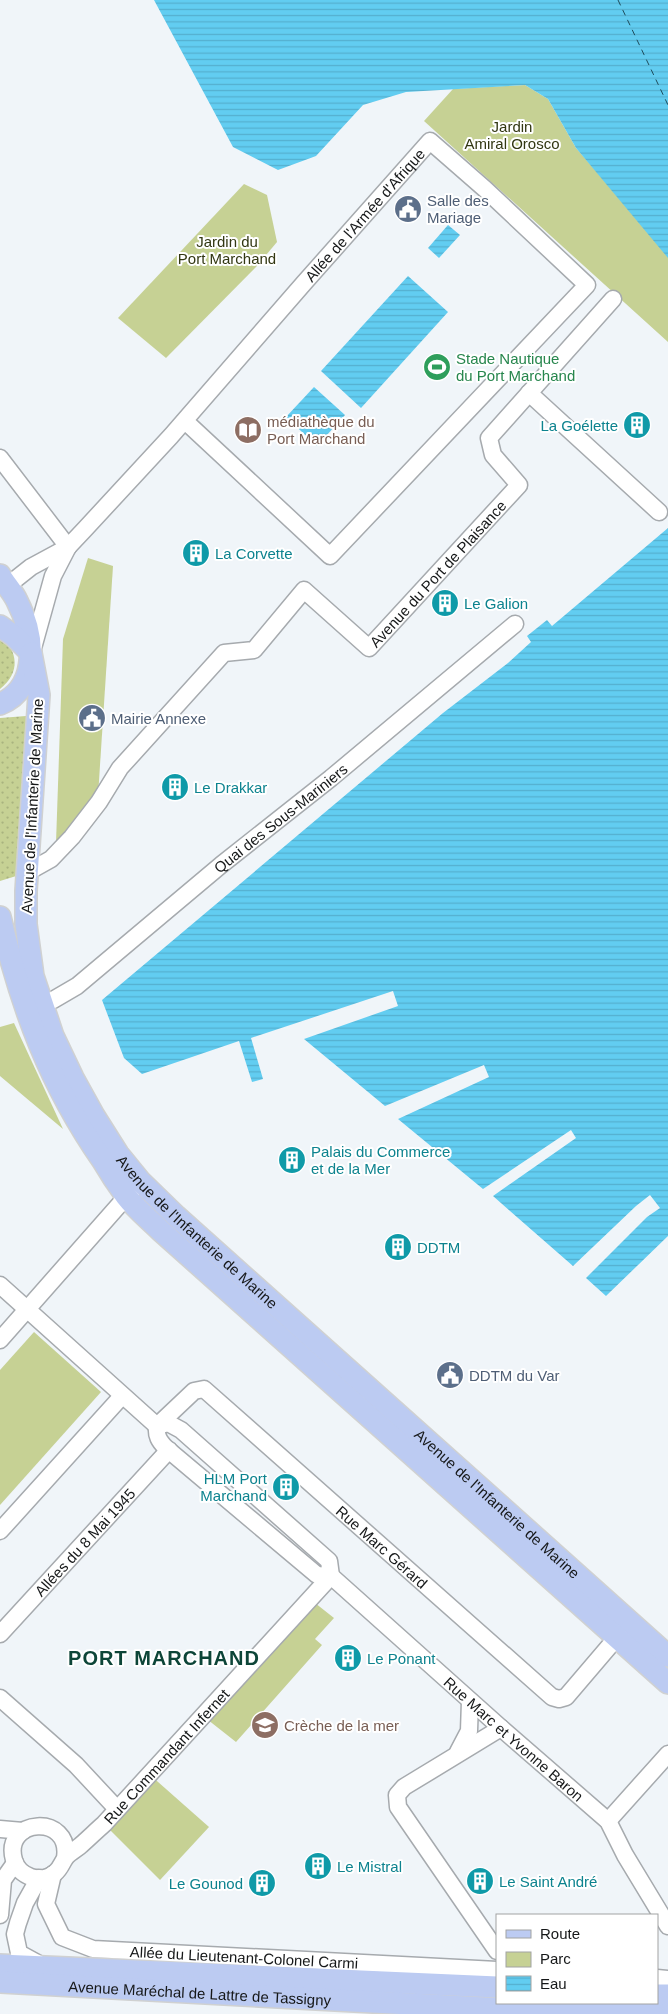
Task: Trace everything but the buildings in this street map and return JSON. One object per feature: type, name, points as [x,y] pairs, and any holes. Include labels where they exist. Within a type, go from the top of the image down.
[{"type":"main road","name":"Avenue de l'Infanterie de Marine","points":[[2,584],[17,600],[25,622],[39,695],[26,873],[26,924],[33,976],[53,1036],[73,1078],[118,1154],[133,1189]]},
{"type":"main road","points":[[0,626],[14,636],[31,653],[28,673],[24,683],[17,693],[0,704]]},
{"type":"main road","name":"Avenue de l'Infanterie de Marine","points":[[0,917],[21,999],[48,1065],[80,1128],[133,1189],[161,1231],[624,1629],[668,1656]]},
{"type":"main road","name":"Avenue de l'Infanterie de Marine","points":[[624,1629],[668,1683]]},
{"type":"main road","name":"Avenue Maréchal de Lattre de Tassigny","points":[[9,1972],[45,1967],[496,1987]]},
{"type":"main road","name":"Avenue Maréchal de Lattre de Tassigny","points":[[9,1972],[503,2009],[655,2009],[668,1995]]},
{"type":"street","name":"Allée de l'Armée d'Afrique","points":[[31,653],[54,576],[68,547],[185,421],[430,141],[486,189],[587,285],[330,556],[185,421]]},
{"type":"street","name":"Avenue du Port de Plaisance","points":[[26,873],[51,859],[72,837],[99,802],[120,768],[224,653],[254,650],[304,590],[369,648],[519,485],[493,455],[489,438],[613,299]]},
{"type":"street","points":[[528,393],[659,512]]},
{"type":"street","points":[[0,458],[68,547]]},
{"type":"street","name":"Allée de l'Armée d'Afrique","points":[[2,584],[68,547]]},
{"type":"street","name":"Quai des Sous-Mariniers","points":[[41,1003],[53,1000],[77,986],[220,865],[331,778],[515,624]]},
{"type":"street","points":[[0,1340],[133,1189]]},
{"type":"street","name":"Rue Marc et Yvonne Baron","points":[[0,1284],[157,1426]]},
{"type":"street","name":"Rue Marc Gérard","points":[[157,1426],[194,1390],[204,1390],[552,1697],[566,1698],[624,1629]]},
{"type":"street","points":[[0,1531],[122,1396]]},
{"type":"street","name":"Rue Marc et Yvonne Baron","points":[[157,1426],[168,1423],[181,1430],[329,1561],[331,1576]]},
{"type":"street","name":"Rue Marc et Yvonne Baron","points":[[157,1426],[156,1434],[160,1442],[169,1450],[317,1575],[331,1576],[500,1728],[608,1821],[625,1855],[668,1926]]},
{"type":"street","name":"Allées du 8 Mai 1945","points":[[0,1634],[169,1450]]},
{"type":"street","name":"Rue Commandant Infernet","points":[[65,1858],[81,1846],[117,1809],[331,1576]]},
{"type":"street","points":[[0,1698],[76,1765],[117,1809]]},
{"type":"street","points":[[456,1754],[469,1731],[470,1701]]},
{"type":"street","points":[[496,1950],[398,1807],[397,1795],[404,1787],[500,1728]]},
{"type":"street","points":[[608,1821],[668,1754]]},
{"type":"street","points":[[46,1876],[30,1877],[22,1872],[15,1863],[13,1847],[16,1839],[23,1831],[33,1826],[42,1826],[52,1829],[63,1840],[81,1846]]},
{"type":"street","points":[[0,1829],[23,1831]]},
{"type":"street","points":[[0,1836],[13,1847]]},
{"type":"street","points":[[9,1972],[15,1934],[25,1903],[46,1876],[59,1869],[65,1858],[66,1850],[63,1840]]},
{"type":"street","points":[[0,1915],[3,1880],[15,1863]]},
{"type":"street","name":"Allée du Lieutenant-Colonel Carmi","points":[[46,1876],[46,1904],[62,1937],[93,1949],[496,1970]]},
{"type":"green space","name":"Jardin Amiral Orosco","points":[[525,85],[548,99],[576,148],[668,254],[668,342],[424,121],[453,89]]},
{"type":"green space","name":"Jardin du Port Marchand","points":[[244,184],[267,195],[277,242],[256,267],[166,358],[118,318]]},
{"type":"green space","points":[[88,558],[113,566],[98,796],[56,843],[63,639]]},
{"type":"green space","points":[[0,634],[11,648],[15,662],[11,676],[0,689]]},
{"type":"green space","points":[[39,715],[26,873],[0,881],[0,718]]},
{"type":"green space","points":[[14,1023],[63,1129],[0,1076],[0,1027]]},
{"type":"green space","points":[[34,1332],[101,1392],[0,1505],[0,1370]]},
{"type":"green space","points":[[310,1599],[334,1618],[315,1639],[322,1645],[236,1742],[203,1716]]},
{"type":"green space","points":[[149,1774],[209,1827],[160,1880],[104,1824]]},
{"type":"water","points":[[154,0],[668,0],[668,258],[576,148],[548,99],[525,85],[406,92],[363,105],[316,156],[278,170],[233,147]]},
{"type":"water","points":[[448,225],[460,235],[439,258],[428,248]]},
{"type":"water","points":[[408,276],[448,312],[361,408],[321,371]]},
{"type":"water","points":[[314,387],[345,415],[317,446],[286,417]]},
{"type":"water","points":[[668,528],[668,1236],[606,1296],[586,1278],[647,1217],[660,1208],[650,1195],[573,1266],[493,1196],[576,1138],[571,1130],[483,1189],[398,1119],[489,1077],[484,1065],[385,1106],[304,1039],[398,1006],[393,991],[251,1038],[263,1079],[252,1082],[239,1041],[142,1074],[124,1058],[102,1000],[443,713],[508,663],[531,642],[527,636],[547,620],[552,626]]},
{"type":"ferry route","points":[[618,0],[668,105]]},
{"type":"place","name":"Salle des Mariage","points":[[408,209]]},
{"type":"place","name":"Stade Nautique du Port Marchand","points":[[437,367]]},
{"type":"place","name":"La Goélette","points":[[637,425]]},
{"type":"place","name":"médiathèque du Port Marchand","points":[[248,430]]},
{"type":"place","name":"La Corvette","points":[[196,553]]},
{"type":"place","name":"Le Galion","points":[[445,603]]},
{"type":"place","name":"Mairie Annexe","points":[[92,718]]},
{"type":"place","name":"Le Drakkar","points":[[175,787]]},
{"type":"place","name":"Palais du Commerce et de la Mer","points":[[292,1160]]},
{"type":"place","name":"DDTM","points":[[398,1247]]},
{"type":"place","name":"DDTM du Var","points":[[450,1375]]},
{"type":"place","name":"HLM Port Marchand","points":[[286,1487]]},
{"type":"place","name":"Le Ponant","points":[[348,1658]]},
{"type":"place","name":"Crèche de la mer","points":[[265,1725]]},
{"type":"place","name":"Le Mistral","points":[[318,1866]]},
{"type":"place","name":"Le Saint André","points":[[480,1881]]},
{"type":"place","name":"Le Gounod","points":[[262,1883]]},
{"type":"district","name":"PORT MARCHAND","points":[[164,1658]]}]
